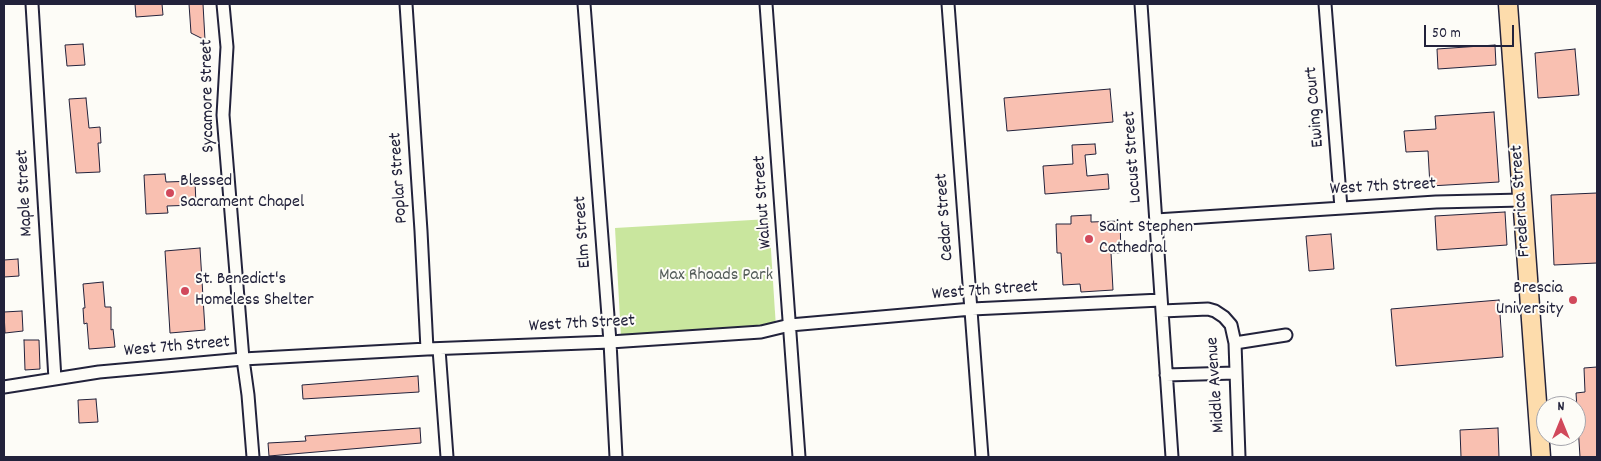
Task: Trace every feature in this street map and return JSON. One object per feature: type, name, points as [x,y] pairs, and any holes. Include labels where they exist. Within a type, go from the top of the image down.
[{"type":"main road","name":"Frederica Street","points":[[1508,4],[1541,457]]},
{"type":"street","name":"Maple Street","points":[[32,4],[55,379]]},
{"type":"street","name":"Sycamore Street","points":[[223,4],[227,47],[223,115],[253,457]]},
{"type":"street","name":"Poplar Street","points":[[406,4],[427,350]]},
{"type":"street","name":"Elm Street","points":[[584,4],[610,342],[616,457]]},
{"type":"street","name":"Walnut Street","points":[[766,4],[799,457]]},
{"type":"street","name":"Cedar Street","points":[[948,4],[982,457]]},
{"type":"street","name":"Locust Street","points":[[1141,4],[1172,457]]},
{"type":"street","name":"Ewing Court","points":[[1325,4],[1341,208]]},
{"type":"street","name":"West 7th Street","points":[[1156,220],[1436,202],[1522,200]]},
{"type":"street","name":"West 7th Street","points":[[4,387],[99,372],[243,359],[610,342],[761,332],[790,325],[972,309],[1162,305]]},
{"type":"street","name":"Middle Avenue","points":[[1162,305],[1215,311],[1224,317],[1230,325],[1235,343],[1239,457]]},
{"type":"street","points":[[1235,343],[1286,335]]},
{"type":"street","points":[[439,349],[447,457]]},
{"type":"street","points":[[1166,375],[1235,373]]},
{"type":"green space","name":"Max Rhoads Park","points":[[769,219],[776,328],[621,337],[615,228]]},
{"type":"building","points":[[135,4],[162,4],[163,15],[136,17]]},
{"type":"building","points":[[189,4],[203,4],[205,40],[191,33]]},
{"type":"building","points":[[83,44],[85,65],[67,66],[65,45]]},
{"type":"building","points":[[1495,45],[1496,65],[1438,69],[1437,49]]},
{"type":"building","points":[[1575,49],[1579,95],[1538,98],[1535,53]]},
{"type":"building","points":[[1110,89],[1113,122],[1007,131],[1004,98]]},
{"type":"building","points":[[86,98],[89,128],[100,127],[101,143],[98,143],[100,172],[76,173],[69,99]]},
{"type":"building","points":[[1494,112],[1499,182],[1430,186],[1428,151],[1406,152],[1404,131],[1436,129],[1435,116]]},
{"type":"building","points":[[1095,144],[1096,154],[1085,155],[1087,176],[1108,174],[1109,189],[1045,194],[1043,166],[1073,164],[1072,145]]},
{"type":"building","name":"Blessed Sacrament Chapel","points":[[165,174],[166,182],[195,181],[196,205],[167,206],[168,213],[146,214],[144,175]]},
{"type":"building","points":[[1597,193],[1597,263],[1554,265],[1551,195]]},
{"type":"building","points":[[1505,212],[1507,245],[1437,250],[1435,216]]},
{"type":"building","points":[[1091,215],[1091,222],[1120,221],[1121,253],[1111,253],[1113,290],[1081,292],[1080,284],[1063,285],[1061,253],[1057,253],[1056,224],[1071,224],[1071,216]]},
{"type":"building","points":[[1331,234],[1334,269],[1309,271],[1306,236]]},
{"type":"building","name":"St. Benedict's Homeless Shelter","points":[[200,248],[205,330],[170,333],[165,251]]},
{"type":"building","points":[[18,259],[19,276],[4,277],[4,260]]},
{"type":"building","points":[[103,282],[105,307],[111,307],[111,330],[113,329],[115,347],[89,349],[87,323],[84,324],[83,284]]},
{"type":"building","points":[[1499,300],[1503,357],[1396,366],[1391,309]]},
{"type":"building","points":[[22,311],[23,331],[5,333],[4,312]]},
{"type":"building","points":[[24,340],[39,340],[40,369],[25,370]]},
{"type":"building","points":[[1597,367],[1597,457],[1580,457],[1579,446],[1586,446],[1586,396],[1576,396],[1576,393],[1585,392],[1584,368]]},
{"type":"building","points":[[418,376],[419,392],[303,399],[302,385]]},
{"type":"building","points":[[96,399],[98,422],[79,423],[78,400]]},
{"type":"building","points":[[420,428],[421,443],[269,456],[268,443],[306,441],[305,436]]},
{"type":"building","points":[[1498,428],[1499,457],[1461,457],[1460,430]]},
{"type":"place","name":"Blessed Sacrament Chapel","points":[[170,193]]},
{"type":"place","name":"Saint Stephen Cathedral","points":[[1089,239]]},
{"type":"place","name":"St. Benedict's Homeless Shelter","points":[[185,291]]},
{"type":"place","name":"Brescia University","points":[[1573,300]]}]
